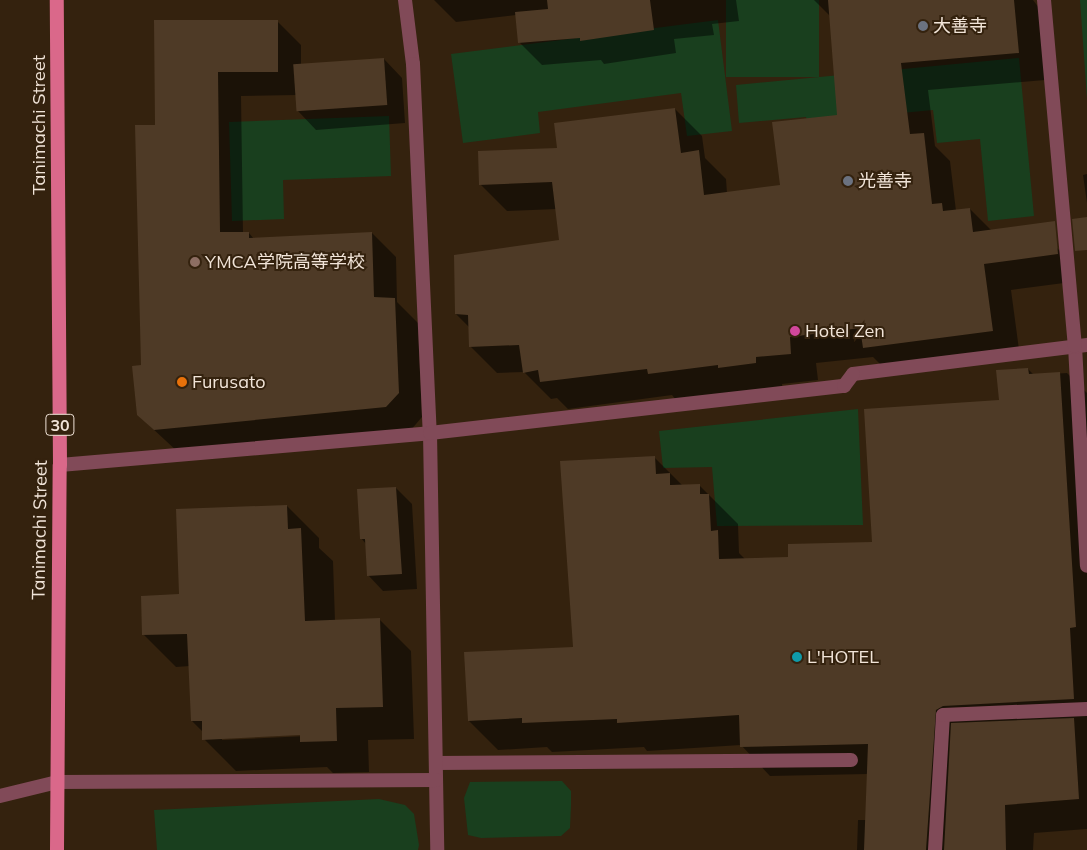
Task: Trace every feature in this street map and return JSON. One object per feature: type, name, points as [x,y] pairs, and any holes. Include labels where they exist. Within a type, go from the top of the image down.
[{"type":"main road","name":"Tanimachi Street","points":[[57,850],[60,465],[58,0]]},
{"type":"street","points":[[405,0],[413,64],[430,433],[437,850]]},
{"type":"street","points":[[1044,0],[1081,345],[1087,566]]},
{"type":"street","points":[[60,465],[430,433],[844,386],[853,374],[1081,345]]},
{"type":"street","points":[[935,850],[943,715],[1087,709]]},
{"type":"street","points":[[436,763],[850,760]]},
{"type":"street","points":[[0,796],[57,782],[436,780]]},
{"type":"green space","points":[[726,0],[819,0],[819,77],[726,77]]},
{"type":"green space","points":[[1080,0],[1087,0],[1087,99]]},
{"type":"green space","points":[[718,20],[732,131],[687,136],[681,93],[538,112],[540,133],[463,143],[451,54]]},
{"type":"green space","points":[[1019,58],[1034,216],[988,221],[980,139],[937,143],[933,110],[807,122],[806,117],[739,123],[736,85]]},
{"type":"green space","points":[[389,116],[391,176],[283,180],[284,219],[232,221],[229,122]]},
{"type":"green space","points":[[858,409],[863,525],[717,526],[712,467],[663,468],[659,431]]},
{"type":"green space","points":[[562,781],[571,791],[571,805],[570,828],[561,836],[481,838],[468,835],[464,798],[470,782]]},
{"type":"green space","points":[[379,799],[405,805],[414,814],[419,845],[418,850],[157,850],[154,810]]},
{"type":"building","points":[[547,0],[650,0],[654,30],[580,41],[580,38],[518,43],[515,12],[548,9]]},
{"type":"building","points":[[828,0],[1014,0],[1019,53],[901,63],[910,134],[924,133],[932,204],[942,203],[943,211],[970,208],[973,232],[1055,221],[1058,254],[984,264],[993,331],[863,348],[860,328],[790,337],[791,354],[756,357],[756,363],[718,368],[718,365],[648,374],[647,369],[540,382],[538,370],[523,373],[519,345],[469,347],[468,315],[455,314],[454,255],[559,240],[552,182],[479,185],[478,151],[557,148],[554,123],[675,108],[681,153],[699,150],[704,195],[780,185],[772,122],[837,115]]},
{"type":"building","points":[[154,20],[278,20],[278,72],[218,72],[220,232],[249,232],[249,238],[372,232],[374,297],[395,298],[399,393],[386,407],[154,430],[137,415],[132,366],[141,365],[135,125],[155,125]]},
{"type":"building","points":[[384,58],[387,105],[297,111],[293,64]]},
{"type":"building","points":[[1087,217],[1087,250],[1075,251],[1072,219]]},
{"type":"building","points":[[1028,368],[1029,374],[1060,372],[1076,627],[1070,628],[1074,699],[943,706],[936,710],[926,850],[864,850],[868,744],[740,747],[739,715],[617,723],[617,719],[522,723],[522,718],[468,721],[464,652],[573,647],[560,461],[655,456],[656,474],[670,473],[670,485],[700,484],[700,494],[709,494],[711,531],[718,530],[719,559],[788,557],[788,544],[872,542],[864,409],[999,400],[996,370]]},
{"type":"building","points":[[396,487],[402,574],[367,576],[365,539],[360,539],[357,489]]},
{"type":"building","points":[[287,505],[288,529],[301,528],[305,621],[380,618],[383,707],[336,708],[337,741],[300,742],[300,735],[202,740],[202,721],[191,721],[187,634],[142,635],[141,596],[179,594],[176,509]]},
{"type":"building","points":[[1074,718],[1079,799],[1005,805],[1006,850],[944,850],[951,723]]},
{"type":"place","name":"大善寺","points":[[923,26]]},
{"type":"place","name":"光善寺","points":[[848,181]]},
{"type":"place","name":"YMCA学院高等学校","points":[[195,262]]},
{"type":"place","name":"Hotel Zen","points":[[795,331]]},
{"type":"place","name":"Furusato","points":[[182,382]]},
{"type":"place","name":"L'HOTEL","points":[[797,657]]}]
